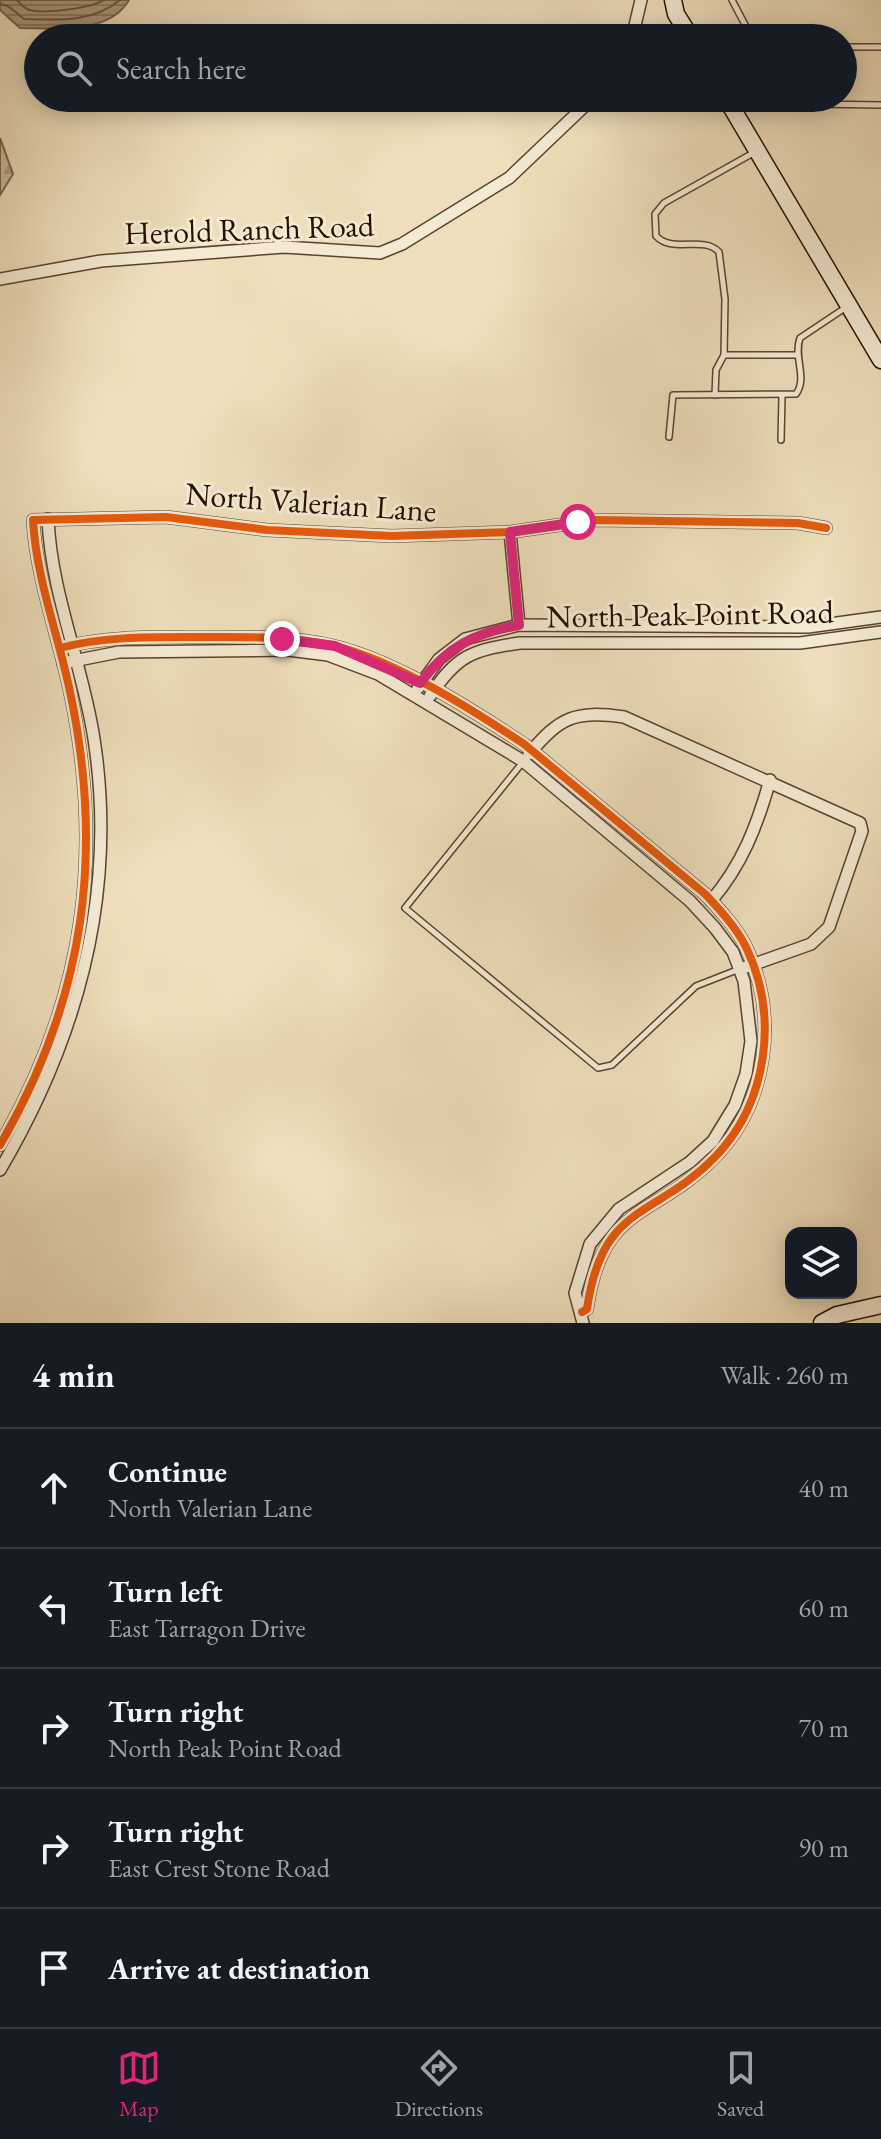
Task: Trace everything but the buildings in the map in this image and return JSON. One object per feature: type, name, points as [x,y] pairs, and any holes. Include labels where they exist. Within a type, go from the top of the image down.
[{"type":"street","points":[[635,24],[641,0]]},
{"type":"street","points":[[673,0],[682,24]]},
{"type":"street","name":"Herold Ranch Road","points":[[0,279],[101,261],[284,247],[380,253],[402,244],[509,178],[578,112]]},
{"type":"street","points":[[734,112],[881,360]]},
{"type":"street","name":"North Valerian Lane","points":[[60,648],[37,552],[33,520],[166,517],[267,530],[392,536],[510,532],[594,520],[798,523],[826,528]]},
{"type":"street","points":[[0,1170],[39,1098],[71,1023],[97,905],[101,828],[94,739],[48,519]]},
{"type":"street","points":[[510,532],[519,625]]},
{"type":"street","name":"North Peak Point Road","points":[[417,688],[439,659],[465,639],[519,625],[794,628],[881,617]]},
{"type":"street","name":"North Peak Point Road","points":[[430,696],[457,660],[484,648],[520,643],[800,643],[881,632]]},
{"type":"street","points":[[0,1145],[46,1056],[73,968],[82,919],[89,825],[85,784],[60,648],[140,636],[282,639],[335,646],[417,688],[523,761],[690,901],[715,928],[740,969],[749,1006],[751,1041],[746,1074],[735,1105],[713,1141],[690,1162],[619,1209],[590,1244],[575,1293],[577,1308],[583,1318]]},
{"type":"street","points":[[63,663],[145,651],[288,650],[328,655],[417,688]]},
{"type":"street","points":[[430,696],[497,726],[532,751],[711,901],[745,945],[753,964],[764,1010],[765,1041],[761,1072],[742,1120],[728,1142],[698,1173],[621,1224],[604,1248],[591,1282],[583,1318]]},
{"type":"street","points":[[523,761],[553,727],[571,716],[594,712],[624,717],[860,823],[862,831],[829,927],[811,944],[740,969]]},
{"type":"street","points":[[711,901],[734,874],[751,839],[770,780]]},
{"type":"street","points":[[822,1323],[837,1315],[881,1305]]},
{"type":"lane","points":[[732,0],[745,24]]},
{"type":"lane","points":[[857,47],[881,47]]},
{"type":"lane","points":[[857,105],[881,105]]},
{"type":"lane","points":[[715,395],[716,370],[724,355],[725,299],[719,252],[706,245],[664,243],[656,236],[655,214],[664,203],[757,151]]},
{"type":"lane","points":[[669,437],[673,395],[796,394],[801,386],[798,344],[804,333],[849,306]]},
{"type":"lane","points":[[724,355],[797,355]]},
{"type":"lane","points":[[781,440],[782,396]]},
{"type":"lane","points":[[523,761],[405,908],[598,1068],[612,1065],[696,986],[740,969]]},
{"type":"green space","points":[[0,138],[13,174],[0,195]]},
{"type":"water","points":[[0,0],[129,0],[120,11],[95,24],[24,24],[24,28],[20,28],[0,10]]},
{"type":"cycle path","points":[[0,1145],[29,1090],[52,1035],[69,979],[80,923],[85,866],[85,808],[80,748],[69,687],[38,562],[33,520],[166,517],[267,530],[392,536],[510,532],[594,520],[798,523],[826,528]]},
{"type":"cycle path","points":[[60,648],[123,638],[261,637],[298,640],[358,653],[407,674],[524,744],[705,894],[727,919],[746,947],[763,1001],[765,1029],[757,1085],[747,1111],[715,1157],[693,1177],[618,1230],[594,1274],[587,1309],[582,1312]]},
{"type":"route","points":[[282,639],[335,646],[420,683],[439,659],[465,639],[519,625],[510,532],[578,522]]}]
